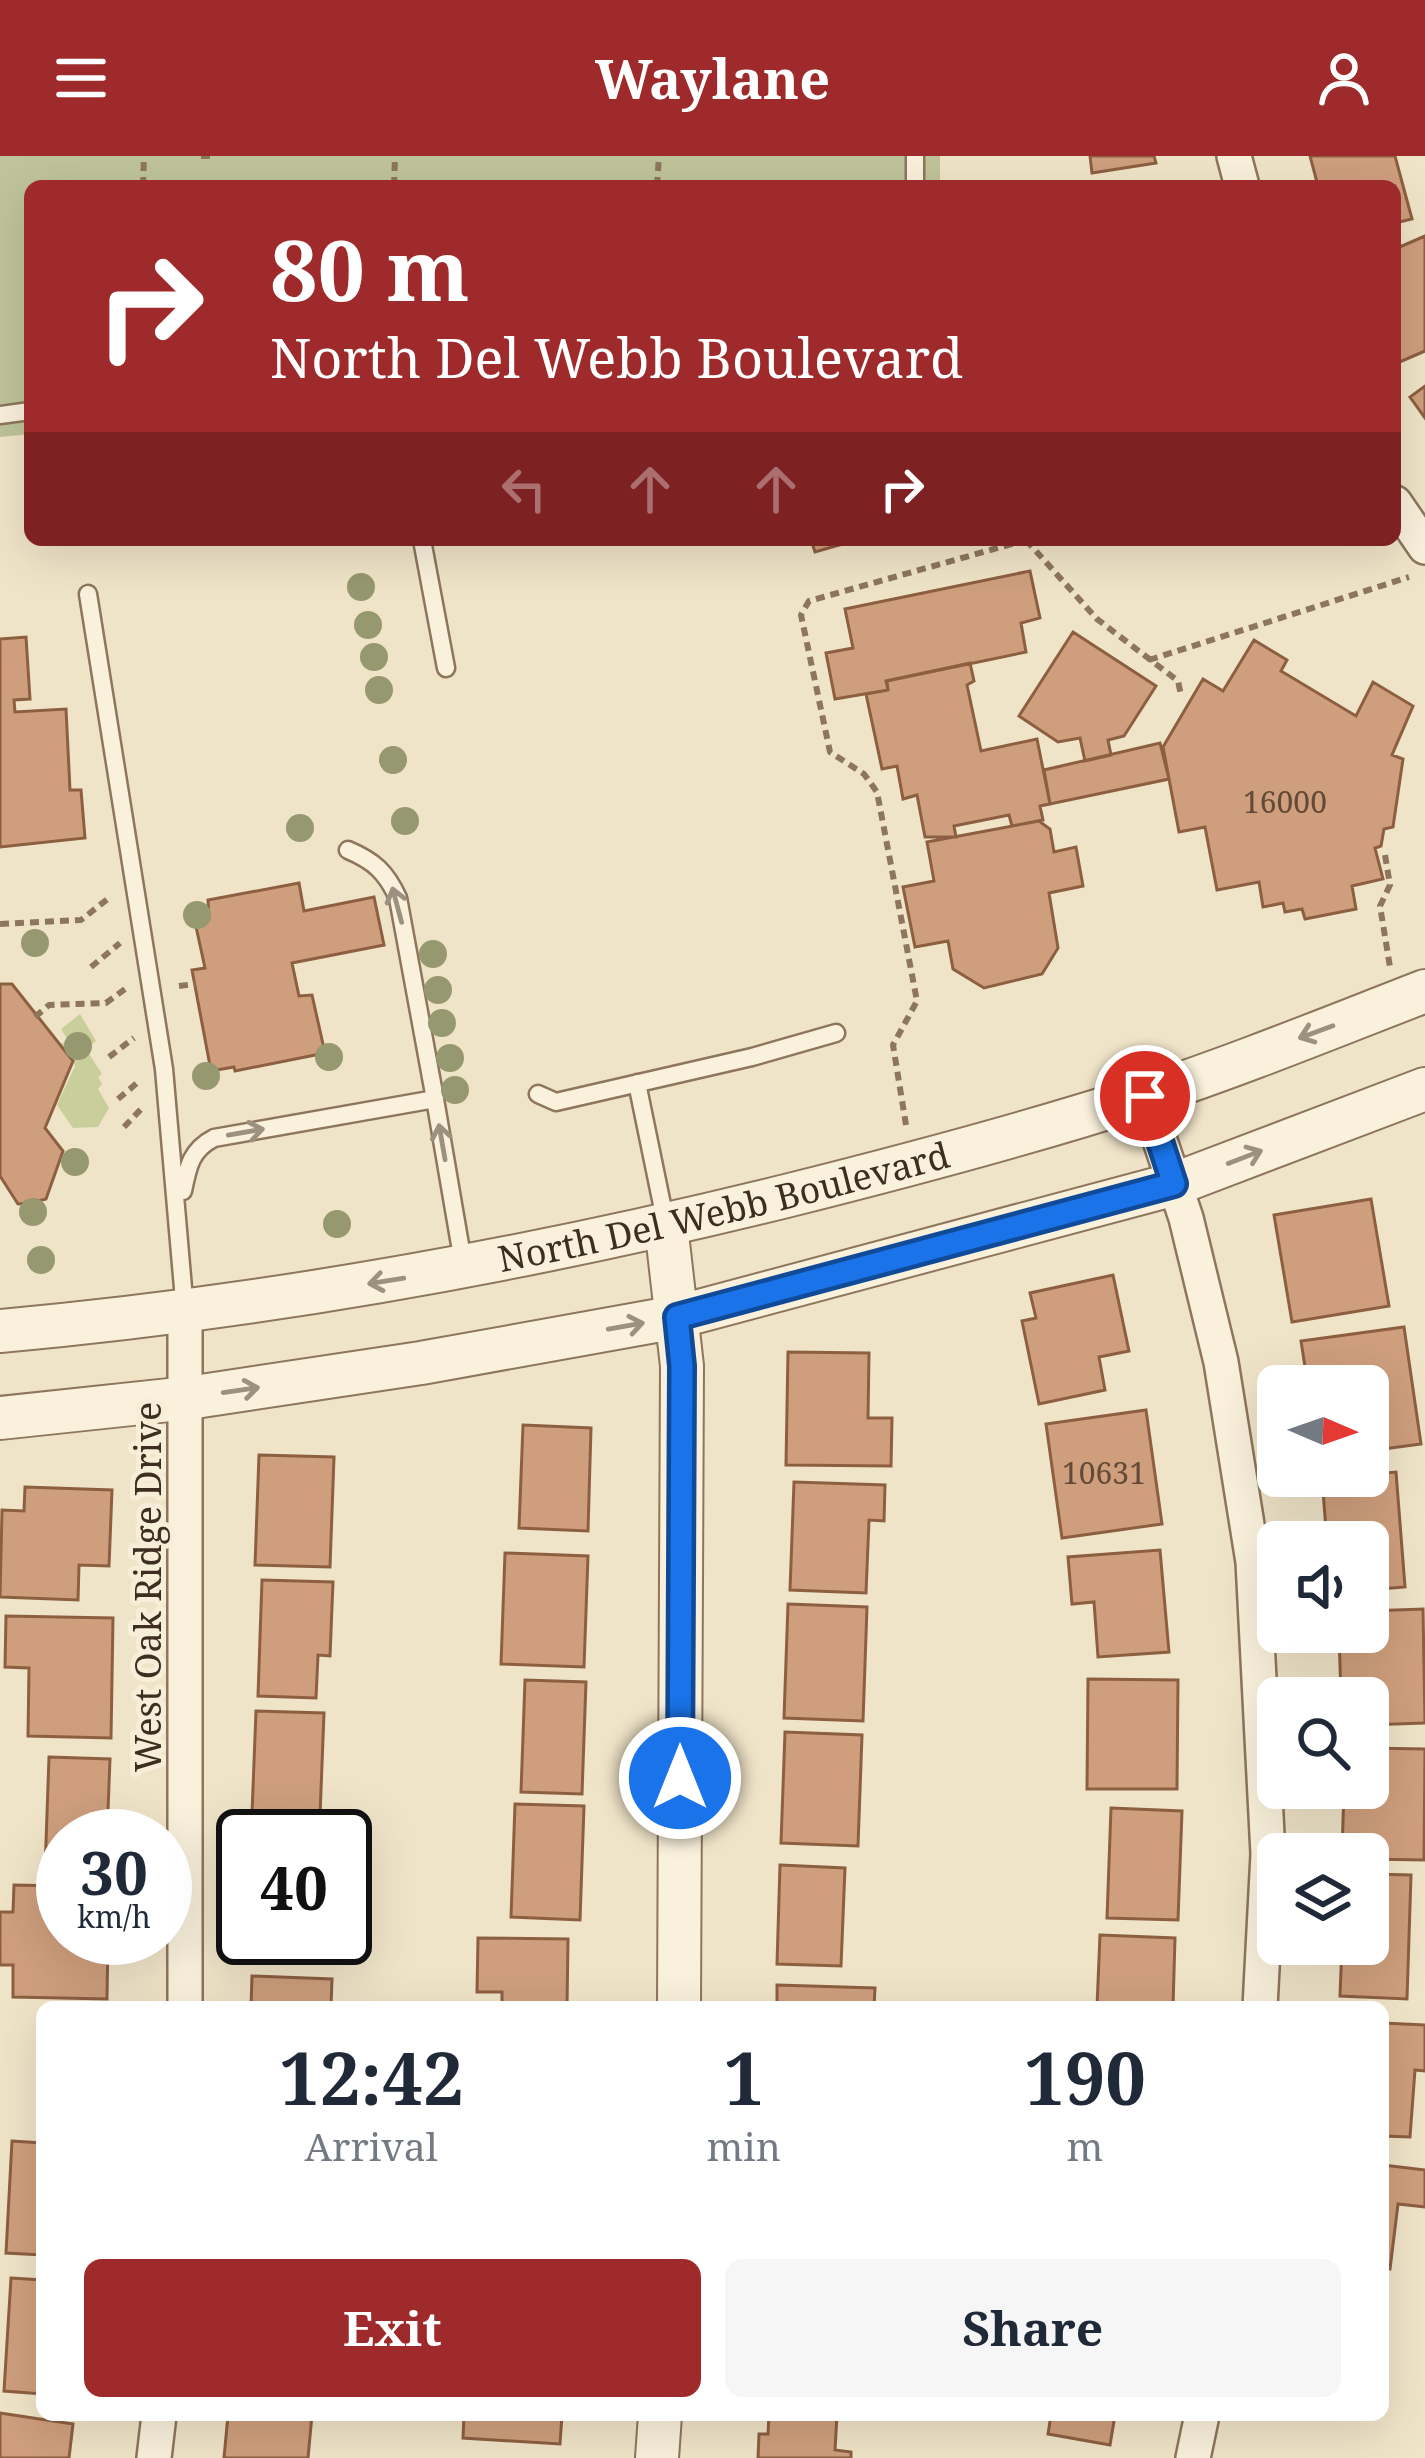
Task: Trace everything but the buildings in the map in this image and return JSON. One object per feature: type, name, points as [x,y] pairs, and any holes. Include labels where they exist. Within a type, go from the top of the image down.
[{"type":"street","points":[[1401,518],[1419,561]]},
{"type":"street","name":"North Del Webb Boulevard","points":[[0,1331],[185,1312],[464,1268],[881,1172],[1145,1096],[1408,981]]},
{"type":"street","points":[[0,1418],[188,1398],[421,1364],[677,1317],[1174,1184],[1425,1089]]},
{"type":"street","points":[[1145,1096],[1174,1184],[1221,1362],[1252,1562],[1268,1854],[1260,2001]]},
{"type":"street","points":[[666,1225],[682,1366],[679,2001]]},
{"type":"street","name":"West Oak Ridge Drive","points":[[185,1312],[185,2001]]},
{"type":"street","points":[[154,2458],[158,2421]]},
{"type":"street","points":[[656,2458],[659,2421]]},
{"type":"street","points":[[1193,2458],[1201,2421]]},
{"type":"lane","points":[[423,546],[446,668]]},
{"type":"lane","points":[[88,594],[164,1069],[185,1312]]},
{"type":"lane","points":[[348,850],[373,861],[398,898],[464,1268]]},
{"type":"lane","points":[[538,1094],[556,1102],[836,1033]]},
{"type":"lane","points":[[637,1083],[666,1225]]},
{"type":"lane","points":[[179,1209],[189,1162],[199,1146],[214,1138],[435,1099]]},
{"type":"path","points":[[201,156],[212,156]]},
{"type":"path","points":[[907,1130],[893,1046],[916,1001],[877,793],[864,774],[830,752],[801,615],[809,602],[1005,546]]},
{"type":"path","points":[[1031,546],[1097,619],[1178,681],[1180,695]]},
{"type":"path","points":[[1149,660],[1419,561]]},
{"type":"path","points":[[1385,855],[1390,885],[1380,906],[1408,981]]},
{"type":"path","points":[[0,924],[81,920],[111,897]]},
{"type":"path","points":[[91,967],[127,937]]},
{"type":"path","points":[[35,1016],[49,1005],[106,1003]]},
{"type":"path","points":[[109,1057],[147,1029]]},
{"type":"green space","points":[[0,156],[940,156],[940,180],[24,180],[24,435],[0,437]]},
{"type":"green space","points":[[80,1014],[96,1041],[86,1049],[102,1074],[98,1089],[109,1108],[98,1127],[73,1128],[57,1105],[75,1066],[61,1045],[67,1039],[61,1029]]},
{"type":"route","points":[[680,1778],[682,1366],[677,1317],[1174,1184],[1145,1096]]}]
